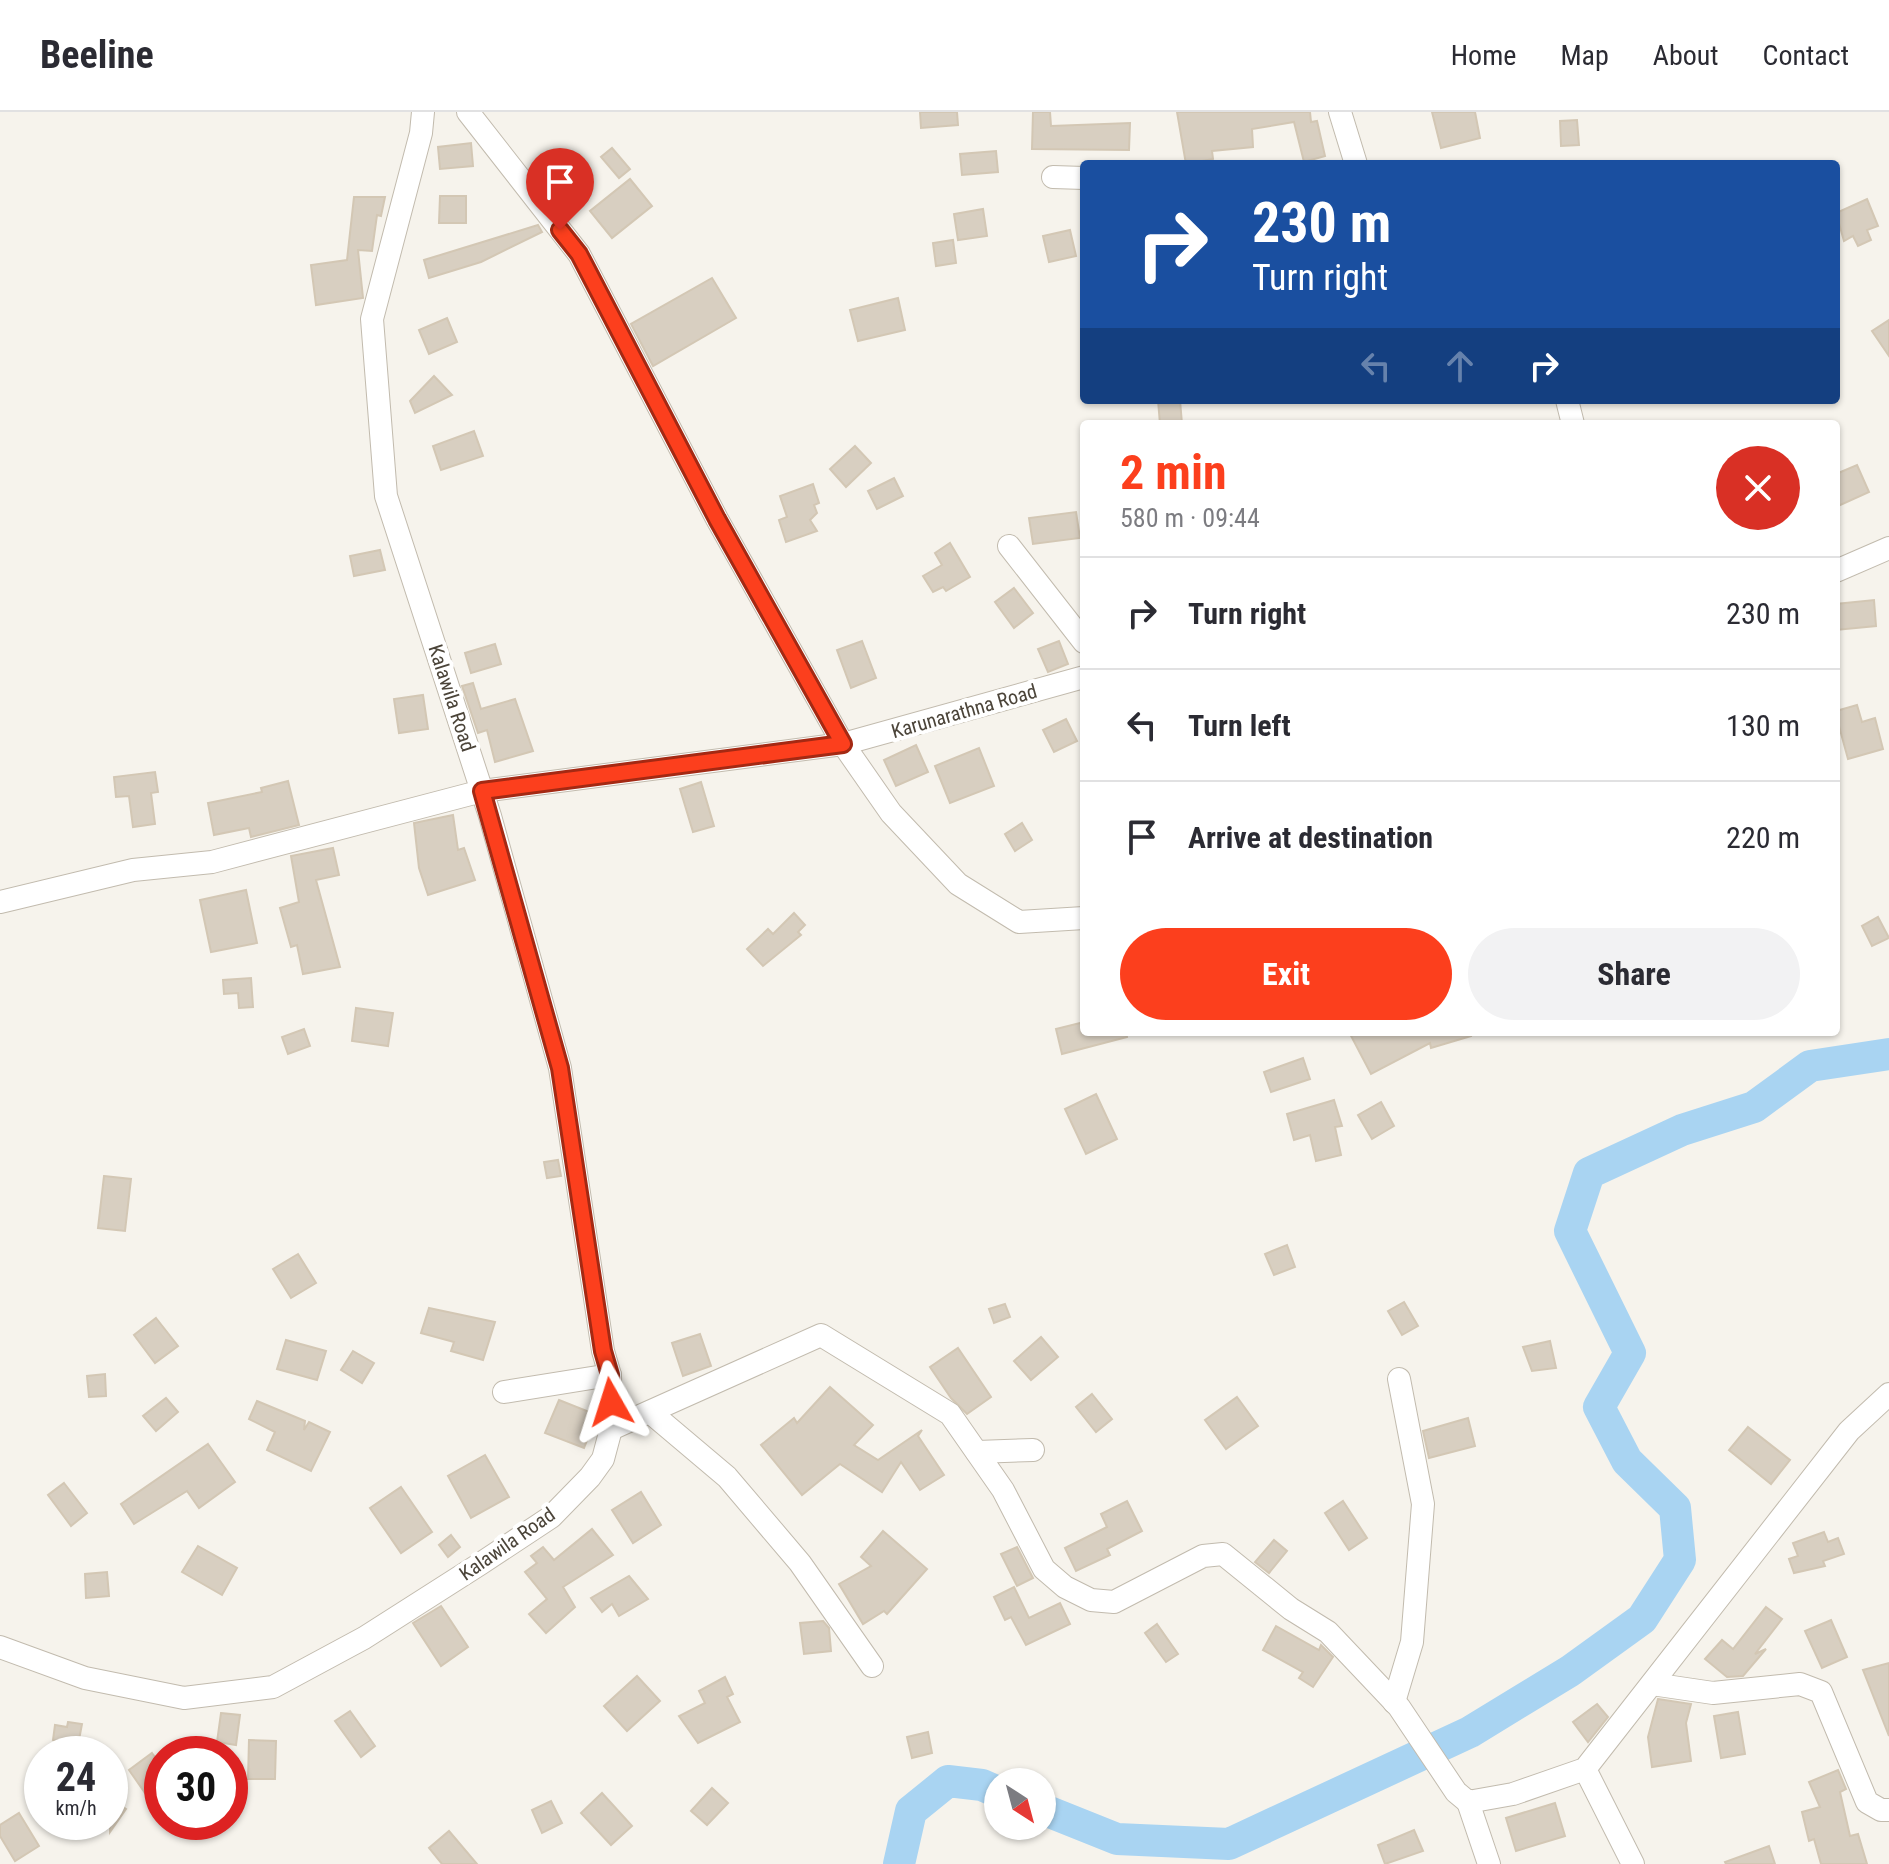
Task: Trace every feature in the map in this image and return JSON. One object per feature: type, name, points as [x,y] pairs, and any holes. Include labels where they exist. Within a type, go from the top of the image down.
[{"type":"street","name":"Kalawila Road","points":[[0,1647],[85,1678],[184,1698],[273,1687],[364,1638],[551,1517],[603,1459],[611,1429],[610,1375],[603,1351],[560,1068],[482,791],[386,496],[372,319],[423,112]]},
{"type":"street","points":[[468,112],[579,254],[717,519],[843,744],[891,813],[958,884],[1019,922],[1080,918]]},
{"type":"street","points":[[1340,112],[1355,160]]},
{"type":"street","points":[[1053,177],[1080,178]]},
{"type":"street","points":[[1009,546],[1080,637]]},
{"type":"street","points":[[1840,569],[1889,548]]},
{"type":"street","name":"Karunarathna Road","points":[[0,902],[133,870],[212,862],[482,791],[843,744],[1080,678]]},
{"type":"street","points":[[611,1429],[821,1335],[950,1414],[1003,1490],[1044,1569],[1065,1587],[1091,1600],[1114,1602],[1203,1556],[1223,1554],[1291,1609],[1328,1632],[1396,1705],[1462,1797],[1489,1864]]},
{"type":"street","points":[[504,1392],[610,1375]]},
{"type":"street","points":[[1396,1705],[1412,1642],[1423,1504],[1399,1379]]},
{"type":"street","points":[[1462,1797],[1513,1794],[1585,1769],[1849,1431],[1889,1394]]},
{"type":"street","points":[[650,1412],[727,1477],[800,1563],[872,1666]]},
{"type":"street","points":[[977,1452],[1033,1450]]},
{"type":"street","points":[[1652,1684],[1713,1693],[1800,1684],[1812,1686],[1821,1692],[1867,1802],[1886,1816]]},
{"type":"street","points":[[1585,1769],[1633,1864]]},
{"type":"building","points":[[920,112],[957,112],[958,125],[921,128]]},
{"type":"building","points":[[1033,112],[1050,112],[1051,126],[1130,123],[1129,150],[1032,149]]},
{"type":"building","points":[[1177,112],[1310,112],[1311,122],[1317,121],[1325,156],[1304,160],[1294,122],[1252,129],[1253,147],[1212,151],[1213,159],[1185,160]]},
{"type":"building","points":[[1432,112],[1475,112],[1480,138],[1441,148]]},
{"type":"building","points":[[1577,120],[1579,145],[1561,146],[1560,121]]},
{"type":"building","points":[[471,143],[473,166],[440,169],[438,147]]},
{"type":"building","points":[[612,148],[630,169],[619,178],[601,157]]},
{"type":"building","points":[[996,151],[998,172],[962,175],[960,154]]},
{"type":"building","points":[[630,179],[652,206],[612,238],[590,211]]},
{"type":"building","points":[[440,196],[466,196],[466,223],[439,223]]},
{"type":"building","points":[[354,197],[385,197],[381,216],[377,215],[372,251],[358,250],[363,298],[316,305],[311,265],[347,260]]},
{"type":"building","points":[[1867,199],[1878,226],[1867,230],[1871,240],[1858,246],[1853,236],[1844,241],[1840,211]]},
{"type":"building","points":[[983,209],[987,236],[958,240],[954,214]]},
{"type":"building","points":[[538,225],[542,232],[481,262],[429,278],[424,260]]},
{"type":"building","points":[[1070,230],[1076,256],[1049,262],[1043,236]]},
{"type":"building","points":[[953,240],[956,263],[936,266],[933,243]]},
{"type":"building","points":[[712,278],[736,318],[653,366],[631,324]]},
{"type":"building","points":[[898,298],[905,330],[858,341],[850,310]]},
{"type":"building","points":[[447,318],[457,342],[429,354],[419,330]]},
{"type":"building","points":[[1889,320],[1889,356],[1872,331]]},
{"type":"building","points":[[434,376],[452,395],[415,413],[410,401]]},
{"type":"building","points":[[1158,404],[1180,404],[1182,420],[1160,420]]},
{"type":"building","points":[[474,431],[483,456],[441,470],[433,446]]},
{"type":"building","points":[[855,446],[871,463],[846,487],[830,469]]},
{"type":"building","points":[[1857,465],[1869,492],[1840,505],[1840,472]]},
{"type":"building","points":[[894,478],[903,496],[877,509],[868,491]]},
{"type":"building","points":[[813,484],[819,503],[814,505],[817,513],[810,520],[817,531],[786,542],[779,520],[787,517],[780,496]]},
{"type":"building","points":[[1076,512],[1080,538],[1033,544],[1029,518]]},
{"type":"building","points":[[950,543],[970,577],[946,591],[943,587],[933,592],[923,576],[942,565],[935,553]]},
{"type":"building","points":[[380,550],[385,570],[354,576],[350,556]]},
{"type":"building","points":[[1014,588],[1033,613],[1014,628],[995,602]]},
{"type":"building","points":[[1874,600],[1876,626],[1840,630],[1840,604]]},
{"type":"building","points":[[862,641],[876,678],[851,688],[837,650]]},
{"type":"building","points":[[1059,641],[1068,664],[1048,672],[1038,649]]},
{"type":"building","points":[[495,644],[501,664],[471,673],[465,653]]},
{"type":"building","points":[[473,683],[481,709],[515,699],[533,751],[495,762],[487,730],[478,733],[462,686]]},
{"type":"building","points":[[423,695],[428,729],[399,733],[394,699]]},
{"type":"building","points":[[1857,705],[1862,722],[1875,718],[1883,749],[1848,759],[1840,730],[1840,710]]},
{"type":"building","points":[[1066,719],[1077,741],[1054,752],[1043,730]]},
{"type":"building","points":[[916,745],[928,772],[896,786],[884,760]]},
{"type":"building","points":[[979,748],[994,786],[950,803],[935,766]]},
{"type":"building","points":[[155,772],[158,792],[151,793],[155,824],[133,827],[129,796],[116,797],[114,777]]},
{"type":"building","points":[[288,781],[299,825],[251,837],[249,828],[214,835],[208,803],[262,792],[261,788]]},
{"type":"building","points":[[701,782],[714,826],[693,832],[680,789]]},
{"type":"building","points":[[453,815],[458,850],[464,848],[475,880],[428,895],[419,868],[414,823]]},
{"type":"building","points":[[1022,823],[1032,840],[1015,851],[1005,834]]},
{"type":"building","points":[[333,848],[339,875],[316,880],[340,967],[303,974],[297,945],[291,947],[280,908],[299,902],[291,856]]},
{"type":"building","points":[[246,890],[257,943],[211,952],[200,900]]},
{"type":"building","points":[[794,913],[805,925],[798,932],[801,935],[763,966],[747,949],[768,929],[773,934]]},
{"type":"building","points":[[1878,917],[1889,938],[1872,946],[1862,926]]},
{"type":"building","points":[[251,978],[253,1007],[239,1008],[238,993],[224,994],[223,980]]},
{"type":"building","points":[[356,1008],[393,1013],[388,1046],[352,1041]]},
{"type":"building","points":[[1080,1023],[1080,1036],[1127,1037],[1062,1054],[1056,1029]]},
{"type":"building","points":[[304,1029],[310,1046],[288,1054],[282,1037]]},
{"type":"building","points":[[1351,1036],[1471,1036],[1431,1048],[1430,1043],[1371,1074]]},
{"type":"building","points":[[1303,1058],[1310,1079],[1271,1092],[1264,1072]]},
{"type":"building","points":[[1096,1094],[1117,1139],[1086,1154],[1065,1109]]},
{"type":"building","points":[[1334,1100],[1342,1126],[1335,1127],[1341,1155],[1316,1161],[1310,1135],[1294,1140],[1287,1114]]},
{"type":"building","points":[[1381,1102],[1394,1126],[1372,1139],[1358,1115]]},
{"type":"building","points":[[558,1160],[561,1176],[547,1178],[544,1162]]},
{"type":"building","points":[[104,1176],[131,1179],[125,1231],[98,1228]]},
{"type":"building","points":[[1287,1245],[1295,1267],[1274,1275],[1265,1254]]},
{"type":"building","points":[[298,1254],[316,1283],[291,1298],[273,1269]]},
{"type":"building","points":[[1404,1302],[1418,1326],[1402,1335],[1388,1311]]},
{"type":"building","points":[[1005,1304],[1010,1317],[994,1323],[989,1309]]},
{"type":"building","points":[[429,1308],[495,1322],[483,1360],[451,1351],[454,1342],[421,1333]]},
{"type":"building","points":[[156,1318],[178,1346],[155,1363],[134,1335]]},
{"type":"building","points":[[700,1334],[711,1366],[683,1376],[672,1343]]},
{"type":"building","points":[[1041,1337],[1058,1357],[1031,1380],[1014,1361]]},
{"type":"building","points":[[286,1340],[326,1351],[317,1380],[277,1369]]},
{"type":"building","points":[[1550,1341],[1556,1368],[1532,1371],[1523,1347]]},
{"type":"building","points":[[958,1348],[991,1397],[967,1414],[951,1398],[930,1367]]},
{"type":"building","points":[[353,1351],[374,1363],[362,1383],[341,1370]]},
{"type":"building","points":[[105,1374],[106,1396],[89,1397],[87,1376]]},
{"type":"building","points":[[830,1387],[873,1425],[854,1445],[878,1460],[922,1430],[918,1436],[944,1475],[920,1490],[901,1462],[882,1492],[840,1464],[802,1495],[761,1445],[794,1418],[797,1423]]},
{"type":"building","points":[[1092,1394],[1112,1419],[1096,1432],[1076,1407]]},
{"type":"building","points":[[1237,1397],[1258,1426],[1226,1449],[1205,1420]]},
{"type":"building","points":[[166,1398],[178,1412],[156,1431],[143,1416]]},
{"type":"building","points":[[559,1400],[597,1415],[584,1448],[545,1433]]},
{"type":"building","points":[[257,1401],[305,1421],[304,1430],[309,1422],[330,1432],[311,1471],[267,1450],[275,1432],[249,1419]]},
{"type":"building","points":[[1468,1418],[1475,1446],[1429,1458],[1423,1431]]},
{"type":"building","points":[[1748,1427],[1790,1460],[1771,1484],[1729,1450]]},
{"type":"building","points":[[208,1444],[235,1482],[199,1508],[187,1491],[134,1524],[121,1504]]},
{"type":"building","points":[[485,1455],[509,1497],[471,1518],[448,1476]]},
{"type":"building","points":[[64,1483],[87,1513],[71,1526],[48,1495]]},
{"type":"building","points":[[401,1487],[432,1532],[401,1553],[370,1508]]},
{"type":"building","points":[[641,1492],[661,1525],[633,1543],[612,1510]]},
{"type":"building","points":[[1127,1501],[1142,1531],[1107,1549],[1110,1555],[1076,1571],[1065,1548],[1107,1527],[1101,1514]]},
{"type":"building","points":[[1343,1501],[1367,1538],[1349,1550],[1325,1513]]},
{"type":"building","points":[[592,1529],[613,1555],[563,1587],[575,1607],[546,1633],[529,1614],[547,1599],[525,1572],[537,1563],[531,1556],[543,1547],[554,1560]]},
{"type":"building","points":[[883,1531],[927,1569],[887,1614],[884,1611],[863,1624],[839,1584],[871,1566],[861,1557]]},
{"type":"building","points":[[1824,1532],[1828,1542],[1838,1538],[1844,1554],[1823,1561],[1825,1566],[1794,1573],[1789,1559],[1798,1556],[1793,1543]]},
{"type":"building","points":[[451,1535],[460,1547],[448,1557],[439,1545]]},
{"type":"building","points":[[1274,1540],[1287,1551],[1269,1573],[1255,1562]]},
{"type":"building","points":[[198,1546],[237,1568],[222,1595],[182,1572]]},
{"type":"building","points":[[1017,1547],[1033,1578],[1017,1586],[1001,1554]]},
{"type":"building","points":[[107,1572],[109,1596],[86,1598],[85,1574]]},
{"type":"building","points":[[629,1576],[648,1599],[619,1616],[612,1604],[602,1612],[591,1598]]},
{"type":"building","points":[[1014,1587],[1029,1618],[1060,1603],[1070,1624],[1026,1645],[1011,1617],[1005,1620],[994,1597]]},
{"type":"building","points":[[441,1606],[468,1647],[441,1666],[413,1623]]},
{"type":"building","points":[[1766,1607],[1782,1619],[1755,1654],[1766,1649],[1743,1676],[1727,1677],[1705,1659],[1722,1640],[1733,1649]]},
{"type":"building","points":[[1831,1620],[1847,1657],[1822,1668],[1805,1631]]},
{"type":"building","points":[[823,1621],[829,1628],[831,1651],[804,1654],[800,1623]]},
{"type":"building","points":[[1157,1624],[1178,1654],[1166,1662],[1145,1633]]},
{"type":"building","points":[[1276,1626],[1319,1650],[1321,1645],[1333,1657],[1313,1687],[1299,1678],[1303,1672],[1263,1650]]},
{"type":"building","points":[[1889,1663],[1889,1736],[1863,1670]]},
{"type":"building","points":[[637,1676],[660,1701],[627,1731],[604,1706]]},
{"type":"building","points":[[725,1677],[733,1694],[727,1697],[740,1722],[698,1743],[679,1716],[705,1703],[699,1691]]},
{"type":"building","points":[[1658,1699],[1691,1704],[1686,1723],[1691,1761],[1652,1767],[1648,1737]]},
{"type":"building","points":[[1597,1704],[1608,1717],[1588,1742],[1573,1722]]},
{"type":"building","points":[[350,1711],[375,1746],[361,1757],[335,1721]]},
{"type":"building","points":[[1738,1712],[1745,1754],[1721,1758],[1714,1716]]},
{"type":"building","points":[[221,1713],[240,1715],[237,1736],[218,1736]]},
{"type":"building","points":[[68,1722],[82,1724],[80,1736],[54,1736],[55,1725],[67,1727]]},
{"type":"building","points":[[928,1732],[932,1753],[912,1758],[907,1737]]},
{"type":"building","points":[[249,1740],[276,1741],[275,1779],[248,1779]]},
{"type":"building","points":[[144,1759],[144,1792],[129,1770]]},
{"type":"building","points":[[1838,1770],[1846,1789],[1840,1792],[1850,1836],[1858,1834],[1867,1864],[1821,1864],[1814,1839],[1809,1841],[1802,1812],[1820,1807],[1809,1782]]},
{"type":"building","points":[[712,1788],[728,1803],[707,1825],[691,1811]]},
{"type":"building","points":[[602,1793],[632,1826],[611,1845],[581,1813]]},
{"type":"building","points":[[551,1801],[562,1823],[542,1833],[532,1810]]},
{"type":"building","points":[[1555,1803],[1565,1836],[1516,1851],[1506,1818]]},
{"type":"building","points":[[19,1813],[24,1821],[24,1840],[35,1840],[39,1846],[15,1861],[0,1836],[0,1825]]},
{"type":"building","points":[[1414,1830],[1423,1851],[1385,1864],[1378,1845]]},
{"type":"building","points":[[449,1831],[477,1864],[442,1864],[429,1848]]},
{"type":"building","points":[[1769,1846],[1775,1864],[1725,1862]]},
{"type":"waterway","points":[[1056,1815],[1117,1839],[1229,1844],[1470,1732],[1570,1671],[1642,1619],[1680,1560],[1675,1508],[1627,1461],[1599,1407],[1630,1353],[1570,1231],[1589,1173],[1682,1130],[1754,1107],[1810,1066],[1889,1054]]},
{"type":"waterway","points":[[899,1864],[911,1811],[948,1781],[984,1786]]},
{"type":"route","points":[[560,230],[579,254],[717,519],[843,744],[482,791],[560,1068],[603,1351],[610,1375],[611,1402]]}]
